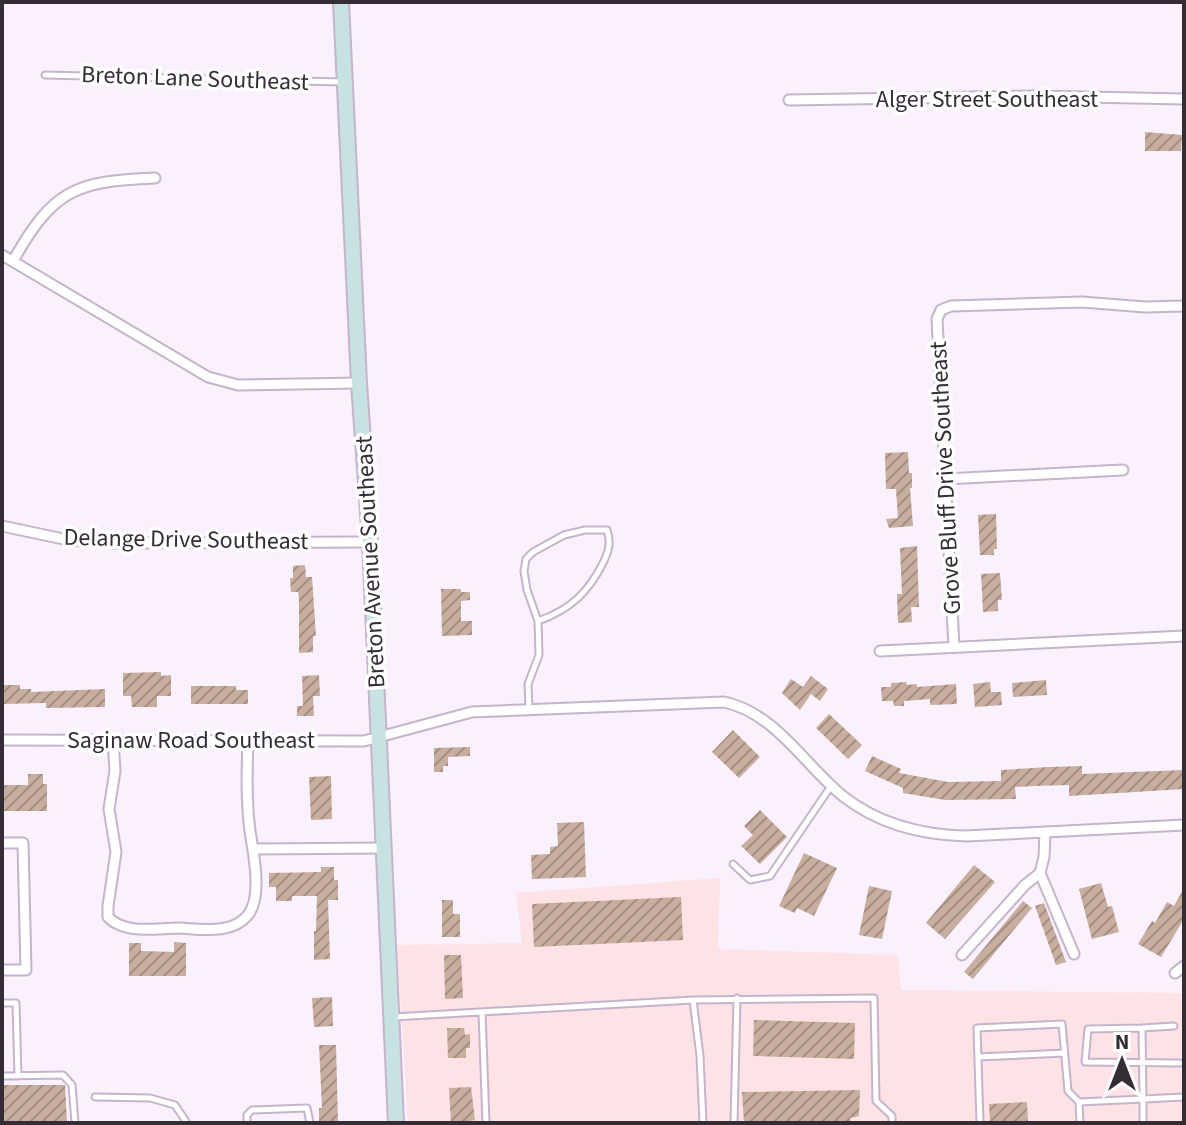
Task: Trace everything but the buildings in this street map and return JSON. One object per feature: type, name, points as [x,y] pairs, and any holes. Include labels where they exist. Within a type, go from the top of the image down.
[{"type":"main road","name":"Breton Avenue Southeast","points":[[341,2],[359,383],[370,542],[396,1123]]},
{"type":"street","name":"Alger Street Southeast","points":[[789,100],[1037,96],[1184,99]]},
{"type":"street","points":[[13,261],[30,231],[48,209],[77,189],[109,180],[155,178]]},
{"type":"street","points":[[2,255],[208,377],[238,385],[359,383]]},
{"type":"street","name":"Grove Bluff Drive Southeast","points":[[954,647],[937,319],[941,310],[951,306],[1082,302],[1145,307],[1184,306]]},
{"type":"street","points":[[945,479],[1123,470]]},
{"type":"street","name":"Delange Drive Southeast","points":[[2,526],[68,540],[115,543],[370,542]]},
{"type":"street","points":[[880,651],[1184,636]]},
{"type":"street","name":"Saginaw Road Southeast","points":[[2,740],[364,741],[463,713],[700,702],[739,705],[765,720],[832,785],[866,812],[934,835],[1184,825]]},
{"type":"street","points":[[113,740],[115,771],[109,809],[116,852],[108,917],[115,924],[125,927],[221,929],[237,924],[248,915],[254,904],[255,849],[250,831],[248,739]]},
{"type":"street","points":[[1045,832],[1040,873],[1074,954]]},
{"type":"street","points":[[2,843],[23,843],[26,970],[2,970]]},
{"type":"street","points":[[255,849],[384,848]]},
{"type":"street","points":[[962,955],[1025,885],[1040,873]]},
{"type":"street","points":[[1175,973],[1184,966]]},
{"type":"lane","name":"Breton Lane Southeast","points":[[45,75],[346,82]]},
{"type":"lane","points":[[529,709],[528,684],[539,655],[538,621],[524,571],[527,556],[564,535],[585,530],[607,530],[610,538],[608,551],[587,590],[558,614],[538,621]]},
{"type":"lane","points":[[733,864],[750,880],[770,876],[832,785]]},
{"type":"lane","points":[[392,1017],[737,998],[874,998],[876,1101],[892,1116],[892,1123]]},
{"type":"lane","points":[[734,1123],[737,998]]},
{"type":"lane","points":[[693,1000],[700,1056],[703,1123]]},
{"type":"lane","points":[[2,1003],[16,1003],[18,1076]]},
{"type":"lane","points":[[482,1012],[486,1123]]},
{"type":"lane","points":[[980,1123],[977,1028],[1062,1024],[1068,1091],[1079,1102],[1080,1123]]},
{"type":"lane","points":[[1174,1026],[1088,1029],[1085,1062],[1180,1063]]},
{"type":"lane","points":[[1142,1028],[1143,1123]]},
{"type":"lane","points":[[978,1057],[1065,1053]]},
{"type":"lane","points":[[2,1076],[63,1075],[72,1085],[75,1123]]},
{"type":"lane","points":[[95,1097],[150,1098],[175,1105],[187,1123]]},
{"type":"lane","points":[[1079,1102],[1184,1097]]},
{"type":"lane","points":[[247,1123],[247,1115],[252,1110],[307,1108],[310,1123]]},
{"type":"shaded area","points":[[720,878],[718,949],[898,955],[901,990],[1184,993],[1184,1123],[408,1123],[397,945],[522,943],[516,893]]}]
